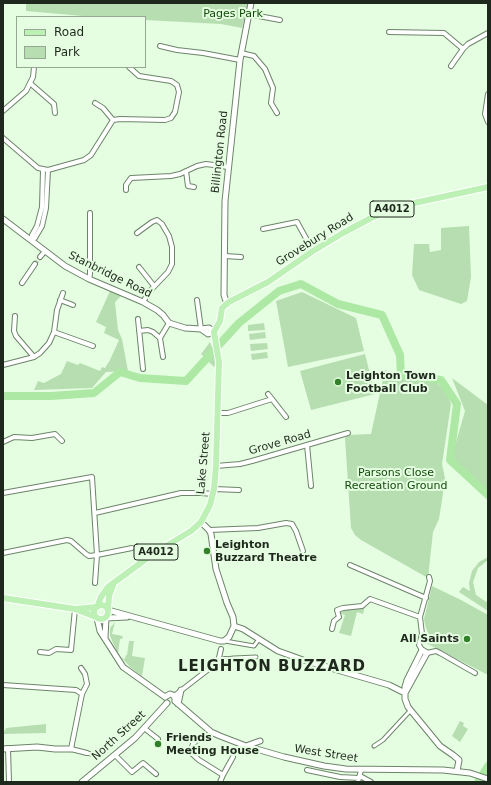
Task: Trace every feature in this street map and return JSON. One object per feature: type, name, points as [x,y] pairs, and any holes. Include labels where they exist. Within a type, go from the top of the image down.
[{"type":"main road","name":"Grovebury Road","points":[[227,304],[268,282],[313,251],[348,230],[395,208],[488,188]]},
{"type":"main road","points":[[214,335],[220,321],[222,308],[227,304]]},
{"type":"main road","name":"Lake Street","points":[[201,522],[210,505],[216,466],[219,362],[214,335]]},
{"type":"main road","name":"A4012","points":[[97,607],[101,597],[108,587],[113,585],[153,554],[182,537],[201,522]]},
{"type":"main road","points":[[3,598],[76,609],[100,620],[106,618],[108,614],[109,596],[113,585]]},
{"type":"main road","points":[[76,609],[104,606],[108,610]]},
{"type":"main road","points":[[96,617],[94,613],[97,607]]},
{"type":"street","name":"Billington Road","points":[[227,304],[224,294],[225,201],[240,60],[251,3]]},
{"type":"street","points":[[248,14],[280,20]]},
{"type":"street","points":[[389,32],[444,33],[463,49]]},
{"type":"street","points":[[451,66],[463,49],[476,38],[488,32]]},
{"type":"street","points":[[160,46],[240,60]]},
{"type":"street","points":[[241,53],[254,56],[265,69],[273,88],[271,103],[277,113]]},
{"type":"street","points":[[3,111],[26,91],[30,84],[34,68]]},
{"type":"street","points":[[3,138],[43,170],[48,170],[84,160],[91,155],[113,120],[165,120],[171,118],[175,112],[179,92],[176,85],[171,81],[139,76],[130,68]]},
{"type":"street","points":[[30,84],[54,104],[55,113]]},
{"type":"street","points":[[488,94],[486,114],[488,122]]},
{"type":"street","points":[[95,103],[103,108],[113,120]]},
{"type":"street","points":[[126,190],[126,185],[132,178],[171,176],[206,164],[228,167]]},
{"type":"street","points":[[31,240],[42,208],[43,170]]},
{"type":"street","points":[[31,240],[35,238],[42,226],[46,208],[48,170]]},
{"type":"street","points":[[186,171],[188,186],[194,187]]},
{"type":"street","points":[[89,279],[90,213]]},
{"type":"street","name":"Stanbridge Road","points":[[3,219],[65,266],[89,279],[143,302],[157,310],[169,323]]},
{"type":"street","points":[[137,233],[157,220],[162,224],[169,236],[172,247],[172,264],[168,272],[154,286],[143,302]]},
{"type":"street","points":[[263,229],[297,222],[313,251]]},
{"type":"street","points":[[40,257],[45,251]]},
{"type":"street","points":[[224,256],[240,257]]},
{"type":"street","points":[[22,283],[35,264]]},
{"type":"street","points":[[139,267],[154,286]]},
{"type":"street","points":[[3,365],[34,357],[49,343],[54,332],[57,310],[63,293]]},
{"type":"street","points":[[60,300],[73,305]]},
{"type":"street","points":[[197,300],[201,329]]},
{"type":"street","points":[[15,316],[14,331],[16,336],[34,357]]},
{"type":"street","points":[[138,319],[142,369]]},
{"type":"street","points":[[163,357],[160,338],[169,323],[185,328],[201,329],[208,334],[214,335]]},
{"type":"street","points":[[139,331],[148,330],[160,338]]},
{"type":"street","points":[[54,332],[93,346]]},
{"type":"street","points":[[268,394],[286,417]]},
{"type":"street","points":[[217,413],[228,413],[272,399]]},
{"type":"street","name":"Grove Road","points":[[216,466],[240,464],[348,433]]},
{"type":"street","points":[[3,442],[14,437],[32,438],[55,434],[62,441]]},
{"type":"street","points":[[308,445],[311,486]]},
{"type":"street","points":[[3,493],[92,477],[97,556],[95,583]]},
{"type":"street","points":[[95,513],[181,493],[239,490]]},
{"type":"street","points":[[201,522],[209,530],[212,539],[214,559],[233,618],[234,626],[229,637],[224,641],[218,662]]},
{"type":"street","points":[[209,530],[258,528],[286,523],[292,524],[303,551]]},
{"type":"street","points":[[3,553],[69,540],[89,556],[97,556],[132,548]]},
{"type":"street","points":[[350,565],[426,598]]},
{"type":"street","points":[[429,577],[430,580],[426,598],[421,608],[420,617],[422,634],[419,645],[422,650],[427,653],[436,651],[475,673]]},
{"type":"street","points":[[332,629],[334,621],[339,617],[337,610],[362,606],[370,599],[420,617]]},
{"type":"street","points":[[40,652],[49,653],[56,649],[71,650],[76,609]]},
{"type":"street","points":[[108,610],[224,641],[254,646],[259,639]]},
{"type":"street","points":[[96,617],[100,631],[123,667],[165,697],[167,703],[171,704],[181,690],[218,662],[225,659],[256,657]]},
{"type":"street","points":[[105,639],[106,618],[132,617]]},
{"type":"street","points":[[234,626],[243,629],[270,646],[302,660],[389,685],[405,693]]},
{"type":"street","points":[[422,650],[407,680],[405,699],[408,707],[440,746],[459,760],[457,771]]},
{"type":"street","points":[[405,693],[427,653]]},
{"type":"street","points":[[71,749],[82,694],[87,684],[85,674],[81,668]]},
{"type":"street","points":[[3,685],[76,690],[82,694]]},
{"type":"street","points":[[175,700],[181,690]]},
{"type":"street","points":[[165,697],[170,694],[175,700]]},
{"type":"street","name":"West Street","points":[[175,700],[212,732],[227,740],[284,757],[324,766],[361,770],[457,771],[475,774],[488,779]]},
{"type":"street","name":"North Street","points":[[82,782],[144,728],[167,703]]},
{"type":"street","points":[[374,746],[382,740],[409,712]]},
{"type":"street","points":[[144,728],[158,739]]},
{"type":"street","points":[[197,740],[193,744],[190,752],[199,760],[223,775]]},
{"type":"street","points":[[246,746],[260,742]]},
{"type":"street","points":[[9,782],[6,748],[37,746],[55,749],[71,749],[95,755]]},
{"type":"street","points":[[112,757],[132,772],[143,763],[156,774]]},
{"type":"street","points":[[220,782],[233,757]]},
{"type":"street","name":"West Street","points":[[307,770],[340,777],[359,779]]},
{"type":"street","points":[[361,770],[359,779],[371,782]]},
{"type":"green space","name":"Pages Park","points":[[26,3],[248,3],[242,28],[221,24],[146,20],[146,16],[83,16],[26,11]]},
{"type":"green space","points":[[469,226],[471,277],[467,301],[461,304],[419,290],[412,275],[414,244],[429,244],[430,252],[441,250],[441,228]]},
{"type":"green space","points":[[110,291],[121,296],[115,302],[118,330],[122,339],[128,371],[106,372],[92,388],[34,390],[38,381],[44,383],[61,374],[67,361],[78,365],[80,363],[100,371],[102,367],[105,368],[119,340],[104,333],[106,327],[96,322]]},
{"type":"green space","points":[[302,292],[356,318],[364,351],[288,367],[276,301]]},
{"type":"green space","points":[[264,323],[265,330],[248,331],[248,325]]},
{"type":"green space","points":[[265,332],[266,338],[250,340],[249,334]]},
{"type":"green space","points":[[210,342],[215,355],[216,364],[214,367],[201,354]]},
{"type":"green space","points":[[267,343],[268,349],[251,351],[250,344]]},
{"type":"green space","points":[[267,352],[268,358],[252,360],[251,354]]},
{"type":"green space","name":"Leighton Town Football Club","points":[[365,354],[375,394],[311,410],[300,371]]},
{"type":"green space","name":"Parsons Close Recreation Ground","points":[[385,370],[400,377],[436,382],[446,391],[451,404],[442,464],[445,478],[439,519],[433,532],[428,578],[361,540],[355,535],[351,528],[345,438],[348,435],[371,434]]},
{"type":"green space","points":[[452,378],[488,405],[488,498],[450,463],[465,411]]},
{"type":"green space","points":[[488,557],[488,560],[478,568],[473,582],[476,595],[488,603],[488,611],[459,592],[463,587],[470,591],[469,583],[472,571],[479,562]]},
{"type":"green space","points":[[432,586],[488,615],[488,675],[426,643],[428,633],[424,619]]},
{"type":"green space","points":[[365,606],[363,614],[357,612],[351,636],[339,633],[345,615],[339,612]]},
{"type":"green space","points":[[115,622],[112,634],[123,636],[122,639],[120,639],[118,654],[110,636],[110,628]]},
{"type":"green space","points":[[129,641],[134,641],[132,656],[145,658],[142,676],[130,667],[122,658],[125,659],[127,655]]},
{"type":"green space","points":[[460,721],[464,723],[463,726],[468,729],[460,742],[452,736]]},
{"type":"green space","points":[[46,724],[46,733],[3,734],[6,728]]},
{"type":"waterway","points":[[3,396],[51,396],[94,393],[120,372],[140,378],[186,381],[239,323],[279,291],[301,284],[338,304],[382,315],[400,355],[401,375],[441,380],[457,404],[450,460],[488,495]]},
{"type":"waterway","points":[[478,782],[488,766]]},
{"type":"tunnel","points":[[35,264],[40,257]]},
{"type":"place","name":"Leighton Town Football Club","points":[[338,382]]},
{"type":"place","name":"Leighton Buzzard Theatre","points":[[207,551]]},
{"type":"place","name":"All Saints","points":[[467,639]]},
{"type":"place","name":"Friends Meeting House","points":[[158,744]]},
{"type":"district","name":"LEIGHTON BUZZARD","points":[[272,667]]}]
